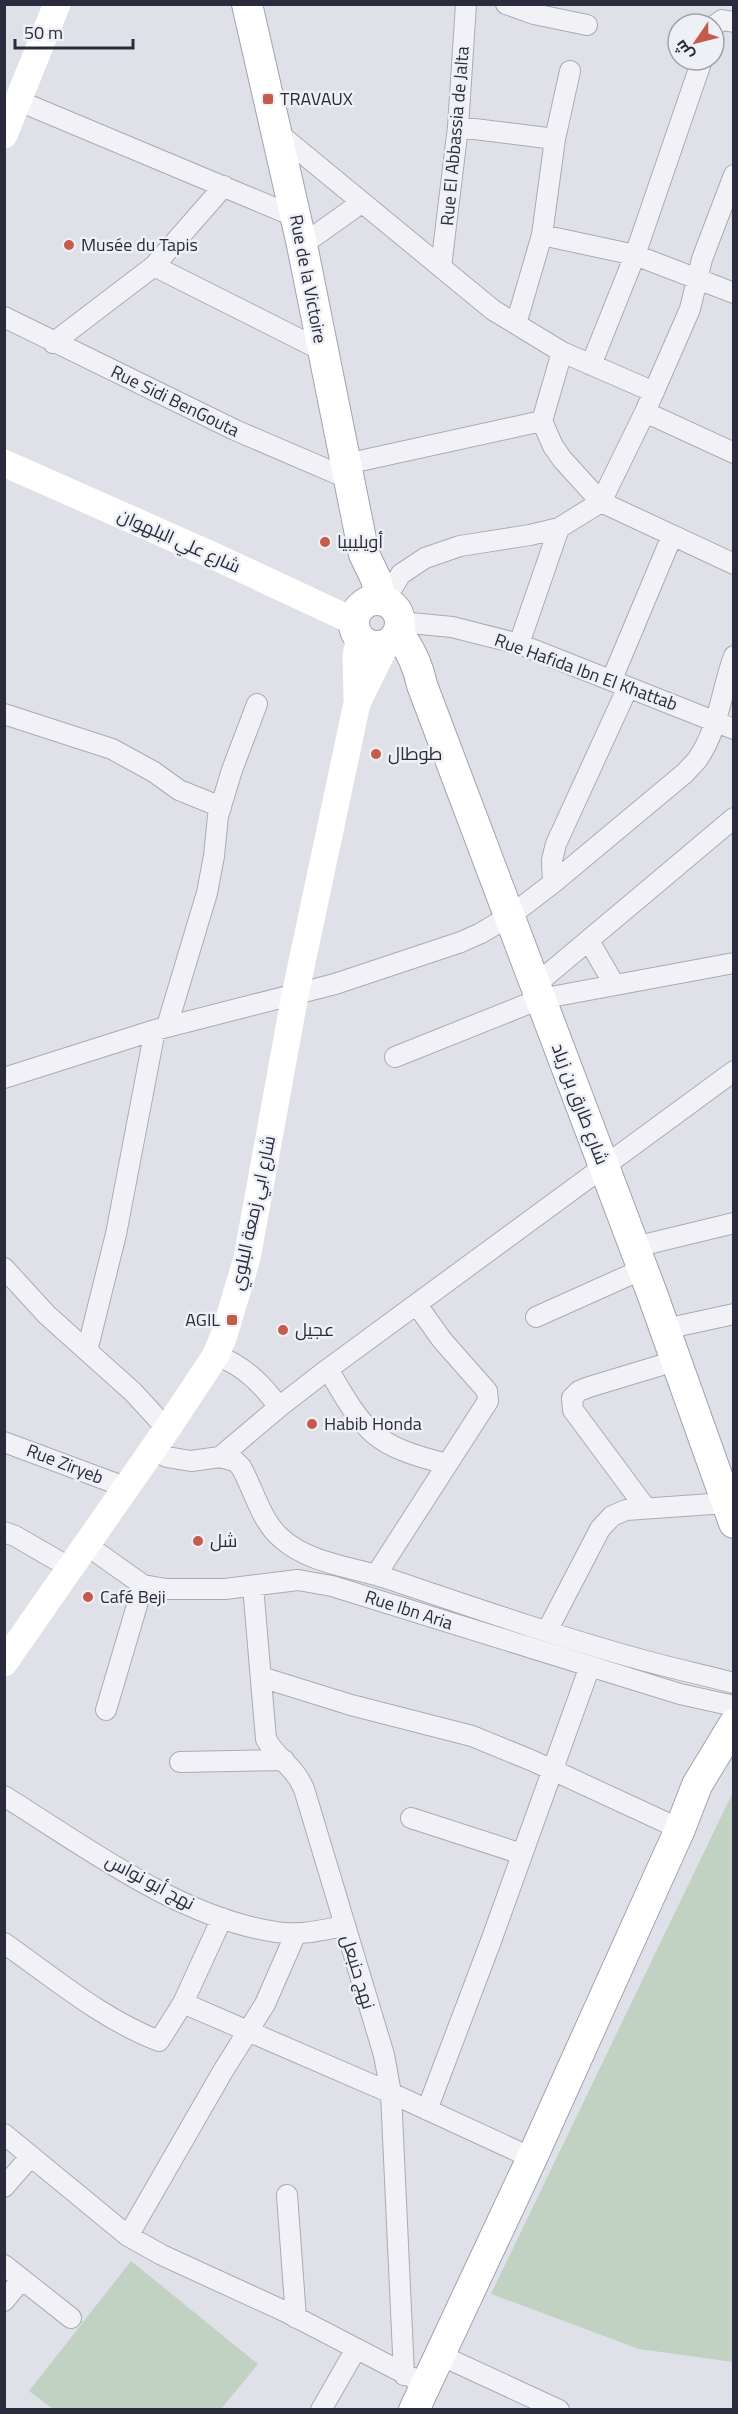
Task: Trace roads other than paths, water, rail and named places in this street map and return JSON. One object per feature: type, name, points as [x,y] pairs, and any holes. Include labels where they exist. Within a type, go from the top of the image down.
[{"type":"main road","points":[[4,135],[57,4]]},
{"type":"main road","name":"Rue de la Victoire","points":[[247,4],[299,231],[364,554],[376,579],[379,623]]},
{"type":"main road","name":"شارع علي البلهوان","points":[[4,463],[216,556],[379,623]]},
{"type":"main road","name":"شارع طارق بن زياد","points":[[379,623],[411,650],[418,666],[422,685],[639,1258],[730,1513]]},
{"type":"main road","name":"شارع ابي زمعة البلوي","points":[[4,1663],[88,1546],[125,1487],[216,1355],[224,1335],[247,1258],[295,995],[357,703],[356,656],[379,623]]},
{"type":"main road","points":[[415,2389],[440,2355],[532,2158],[681,1826],[697,1785],[734,1724]]},
{"type":"main road","points":[[681,1826],[734,1762]]},
{"type":"street","name":"Rue El Abbassia de Jalta","points":[[441,267],[458,127],[466,4]]},
{"type":"street","points":[[508,5],[587,25]]},
{"type":"street","points":[[516,324],[542,235],[555,139],[570,71]]},
{"type":"street","points":[[591,365],[635,255],[698,72]]},
{"type":"street","points":[[19,101],[224,186],[299,231],[361,203]]},
{"type":"street","points":[[458,127],[555,139]]},
{"type":"street","points":[[278,133],[493,310],[562,352],[654,392]]},
{"type":"street","points":[[379,623],[401,574],[439,553],[460,546],[559,528],[601,502],[654,392],[690,309],[702,259],[734,175]]},
{"type":"street","points":[[53,343],[154,266],[224,186]]},
{"type":"street","points":[[542,235],[635,255],[734,293]]},
{"type":"street","points":[[154,266],[323,351]]},
{"type":"street","name":"Rue Sidi BenGouta","points":[[4,317],[53,343],[235,430],[347,471]]},
{"type":"street","points":[[562,352],[542,421],[553,446],[562,459],[601,502],[734,564]]},
{"type":"street","points":[[645,411],[734,453]]},
{"type":"street","points":[[347,471],[542,421]]},
{"type":"street","points":[[519,644],[559,528]]},
{"type":"street","points":[[553,882],[552,860],[556,843],[620,683],[672,536]]},
{"type":"street","name":"Rue Hafida Ibn El Khattab","points":[[379,623],[452,627],[519,644],[725,725]]},
{"type":"street","points":[[4,1078],[161,1028],[345,981],[461,942],[510,916],[685,772],[725,725],[734,656]]},
{"type":"street","points":[[87,1351],[116,1234],[161,1028],[207,892],[221,807],[257,704]]},
{"type":"street","points":[[4,714],[112,749],[154,771],[179,790],[221,807]]},
{"type":"street","points":[[537,992],[589,941],[734,818]]},
{"type":"street","points":[[589,941],[614,984]]},
{"type":"street","points":[[395,1057],[537,992],[614,984],[734,963]]},
{"type":"street","points":[[4,1268],[47,1315],[133,1392],[167,1457],[191,1461],[220,1457],[328,1369],[734,1071]]},
{"type":"street","points":[[536,1317],[639,1258],[734,1223]]},
{"type":"street","points":[[376,1575],[485,1407],[489,1395],[417,1305]]},
{"type":"street","points":[[665,1329],[734,1314]]},
{"type":"street","points":[[216,1355],[241,1366],[256,1379],[279,1407]]},
{"type":"street","points":[[645,1507],[573,1410],[572,1398],[579,1391],[590,1387],[675,1361]]},
{"type":"street","points":[[328,1369],[369,1431],[396,1448],[447,1464]]},
{"type":"street","name":"Rue Ziryeb","points":[[4,1442],[125,1487]]},
{"type":"street","name":"Rue Ibn Aria","points":[[220,1457],[235,1461],[241,1467],[266,1519],[279,1537],[295,1548],[315,1557],[645,1661],[734,1683]]},
{"type":"street","points":[[547,1631],[604,1523],[619,1512],[645,1507],[730,1513]]},
{"type":"street","points":[[4,1532],[72,1569]]},
{"type":"street","name":"Rue Ibn Aria","points":[[88,1546],[143,1585],[191,1591],[298,1580],[332,1586],[680,1694],[734,1706]]},
{"type":"street","points":[[106,1710],[143,1585]]},
{"type":"street","name":"نهج حنبعل","points":[[253,1586],[266,1739],[271,1749],[298,1775],[304,1789],[384,2055],[391,2093],[415,2389]]},
{"type":"street","points":[[427,2110],[590,1666]]},
{"type":"street","points":[[261,1677],[351,1705],[472,1736],[681,1826]]},
{"type":"street","points":[[180,1762],[284,1760]]},
{"type":"street","name":"نهج أبو نواس","points":[[4,1796],[144,1883],[177,1900],[222,1918],[276,1932],[296,1933],[344,1926]]},
{"type":"street","points":[[411,1818],[522,1854]]},
{"type":"street","points":[[4,1943],[101,2011],[126,2026],[159,2040],[183,2003],[222,1918]]},
{"type":"street","points":[[128,2236],[248,2030],[266,2004],[296,1933]]},
{"type":"street","points":[[183,2003],[391,2093],[532,2158]]},
{"type":"street","points":[[4,2134],[128,2236],[162,2255],[356,2349],[415,2389]]},
{"type":"street","points":[[4,2187],[31,2156]]},
{"type":"street","points":[[287,2195],[296,2318]]},
{"type":"street","points":[[4,2265],[71,2318]]},
{"type":"street","points":[[4,2301],[22,2279]]},
{"type":"street","points":[[321,2409],[356,2349]]},
{"type":"street","points":[[440,2355],[559,2409]]},
{"type":"place","name":"TRAVAUX","points":[[268,99]]},
{"type":"place","name":"Musée du Tapis","points":[[69,245]]},
{"type":"place","name":"أويليبيا","points":[[325,542]]},
{"type":"place","name":"طوطال","points":[[376,754]]},
{"type":"place","name":"AGIL","points":[[232,1320]]},
{"type":"place","name":"عجيل","points":[[283,1330]]},
{"type":"place","name":"Habib Honda","points":[[312,1424]]},
{"type":"place","name":"شل","points":[[198,1541]]},
{"type":"place","name":"Café Beji","points":[[88,1597]]}]
